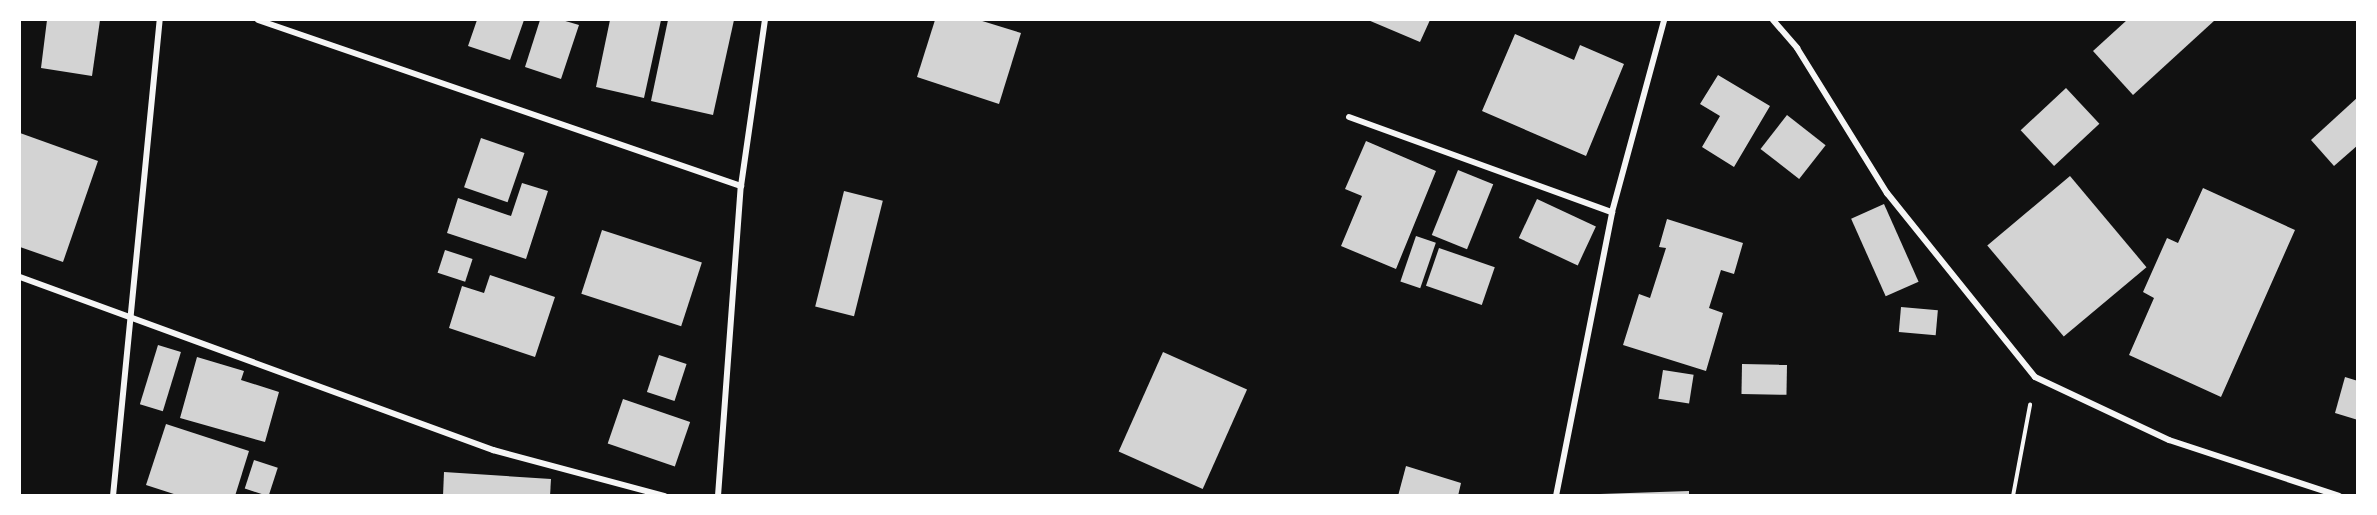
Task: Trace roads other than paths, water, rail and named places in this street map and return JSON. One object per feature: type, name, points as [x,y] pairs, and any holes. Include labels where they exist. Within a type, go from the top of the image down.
[{"type":"street","points":[[113,495],[129,315],[160,20]]},
{"type":"street","points":[[258,20],[741,186]]},
{"type":"street","points":[[718,495],[741,186],[765,20]]},
{"type":"street","points":[[1556,495],[1612,212],[1664,20]]},
{"type":"street","points":[[1773,20],[1797,48],[1887,193],[2035,377],[2169,440],[2339,495]]},
{"type":"street","points":[[1349,117],[1612,212]]},
{"type":"street","points":[[20,277],[493,450],[665,495]]}]
